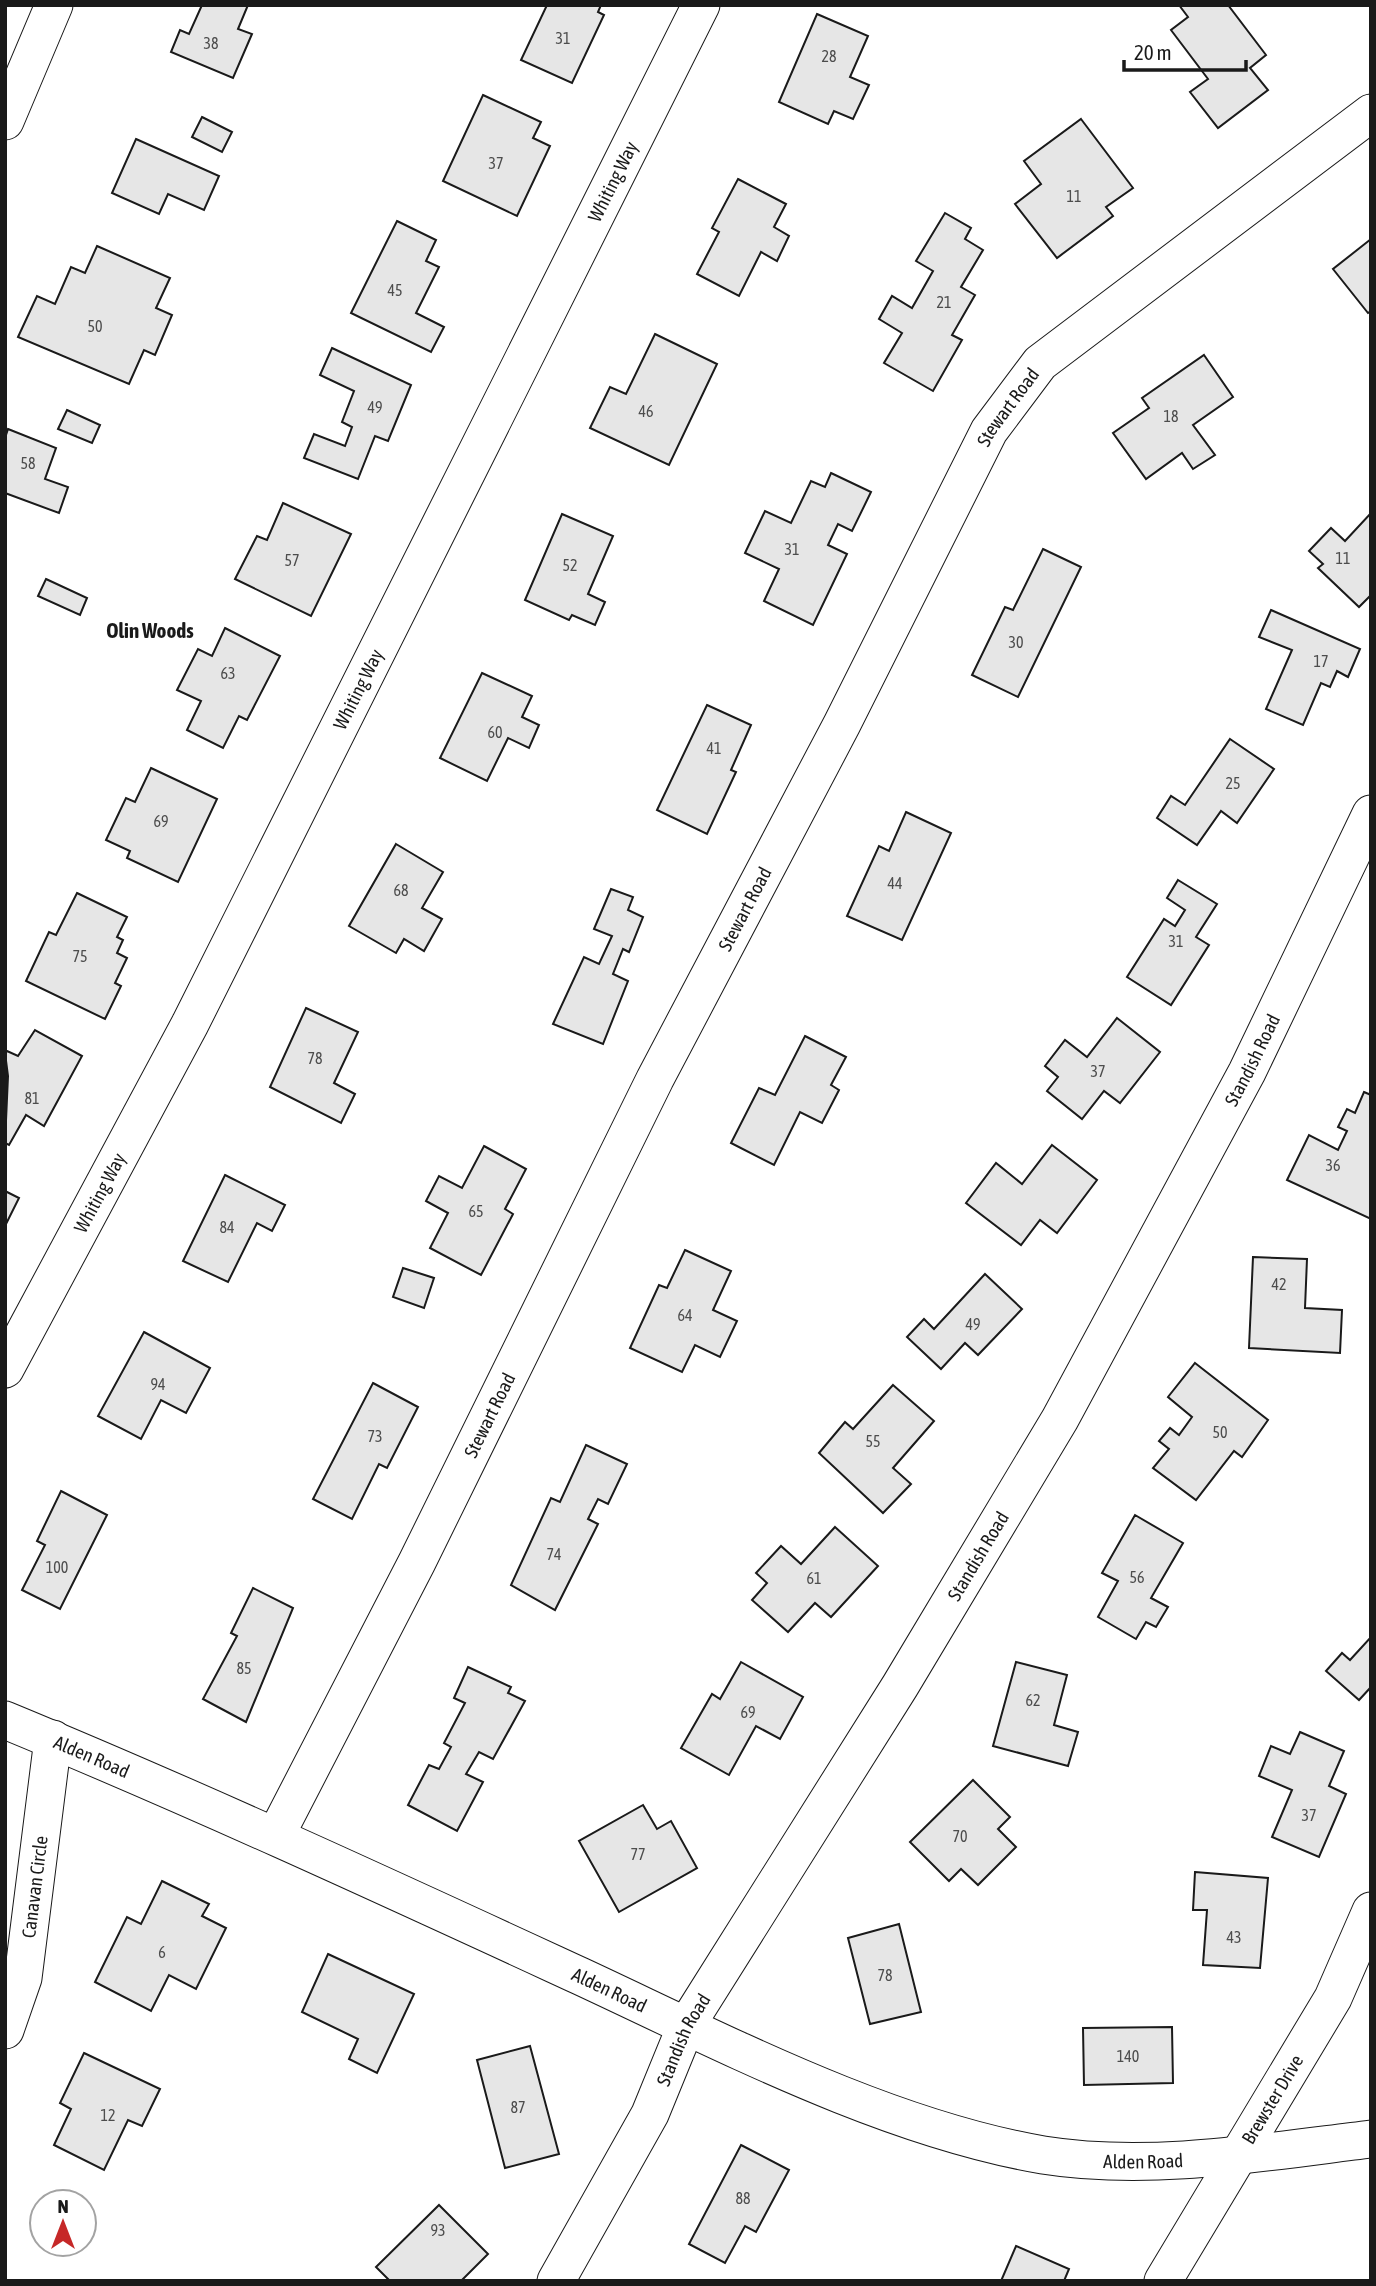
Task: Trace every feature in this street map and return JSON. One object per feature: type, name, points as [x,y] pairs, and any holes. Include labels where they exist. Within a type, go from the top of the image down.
[{"type":"street","points":[[5,121],[54,5]]},
{"type":"street","name":"Whiting Way","points":[[5,1369],[190,1024],[701,5]]},
{"type":"street","name":"Stewart Road","points":[[276,1835],[417,1562],[655,1079],[842,724],[989,432],[1040,363],[1371,113]]},
{"type":"street","name":"Standish Road","points":[[556,2281],[650,2114],[685,2026],[900,1686],[1060,1419],[1247,1072],[1371,814]]},
{"type":"street","name":"Alden Road","points":[[5,1720],[276,1835],[685,2026],[928,2128],[1058,2156],[1161,2162],[1371,2140]]},
{"type":"street","name":"Canavan Circle","points":[[5,2030],[23,1978],[53,1740]]},
{"type":"street","name":"Brewster Drive","points":[[1163,2281],[1333,1998],[1371,1911]]},
{"type":"building","points":[[202,5],[248,5],[238,29],[252,34],[233,78],[171,52],[180,30],[189,34]]},
{"type":"building","points":[[547,5],[601,5],[598,12],[604,15],[572,83],[521,60]]},
{"type":"building","points":[[1179,5],[1228,5],[1266,55],[1250,68],[1268,90],[1218,128],[1190,92],[1208,79],[1171,30],[1188,17]]},
{"type":"building","points":[[817,14],[868,36],[850,77],[869,85],[853,119],[834,111],[828,124],[779,102]]},
{"type":"building","points":[[483,95],[541,122],[533,138],[550,146],[517,216],[443,181]]},
{"type":"building","points":[[202,117],[232,132],[222,152],[192,137]]},
{"type":"building","points":[[1081,119],[1133,188],[1106,207],[1113,216],[1057,258],[1015,204],[1041,184],[1024,161]]},
{"type":"building","points":[[136,139],[219,176],[204,210],[168,194],[159,214],[112,193]]},
{"type":"building","points":[[738,179],[786,204],[774,227],[789,236],[777,261],[761,252],[739,296],[697,274],[719,232],[712,228]]},
{"type":"building","points":[[945,213],[971,228],[965,239],[983,250],[961,287],[975,295],[952,335],[962,340],[933,391],[884,363],[902,333],[879,319],[892,296],[912,308],[933,271],[916,261]]},
{"type":"building","points":[[397,221],[436,240],[426,261],[439,267],[416,313],[444,327],[431,352],[351,313]]},
{"type":"building","points":[[1371,239],[1371,311],[1368,313],[1333,269]]},
{"type":"building","points":[[97,246],[170,278],[156,308],[172,315],[155,355],[144,350],[129,384],[18,337],[37,296],[55,304],[71,267],[85,273]]},
{"type":"building","points":[[655,334],[717,364],[669,465],[590,428],[610,387],[626,394]]},
{"type":"building","points":[[332,348],[411,385],[388,441],[375,436],[358,479],[304,458],[314,434],[345,446],[352,427],[342,422],[354,391],[320,375]]},
{"type":"building","points":[[1204,355],[1233,397],[1193,425],[1215,455],[1193,469],[1182,453],[1146,479],[1113,433],[1149,408],[1142,398]]},
{"type":"building","points":[[67,410],[100,425],[92,443],[58,429]]},
{"type":"building","points":[[8,429],[56,448],[45,479],[68,487],[59,513],[5,493],[5,438]]},
{"type":"building","points":[[831,473],[871,492],[852,531],[838,524],[828,545],[847,554],[813,625],[764,601],[779,569],[745,553],[765,511],[791,523],[811,481],[825,487]]},
{"type":"building","points":[[283,503],[351,534],[311,616],[235,579],[257,536],[267,540]]},
{"type":"building","points":[[1371,513],[1371,595],[1359,607],[1318,568],[1323,564],[1309,551],[1331,528],[1345,541]]},
{"type":"building","points":[[562,514],[613,536],[588,594],[605,602],[595,625],[572,615],[569,620],[525,600]]},
{"type":"building","points":[[1043,549],[1081,567],[1018,697],[972,675],[1005,607],[1013,610]]},
{"type":"building","points":[[46,579],[87,598],[80,615],[38,596]]},
{"type":"building","points":[[1271,610],[1360,649],[1348,677],[1337,671],[1330,687],[1321,683],[1303,725],[1266,709],[1292,650],[1259,637]]},
{"type":"building","points":[[225,628],[280,656],[247,720],[239,716],[223,748],[187,730],[201,701],[177,690],[198,649],[212,656]]},
{"type":"building","points":[[482,673],[532,696],[522,717],[539,725],[529,748],[508,738],[487,781],[440,758]]},
{"type":"building","points":[[707,705],[751,725],[731,770],[736,772],[707,834],[657,810]]},
{"type":"building","points":[[1230,739],[1274,769],[1237,823],[1221,811],[1197,845],[1157,818],[1171,796],[1185,805]]},
{"type":"building","points":[[151,768],[217,799],[178,882],[127,858],[130,851],[106,840],[126,798],[135,802]]},
{"type":"building","points":[[906,812],[951,833],[902,940],[847,916],[879,846],[889,851]]},
{"type":"building","points":[[396,844],[443,872],[422,908],[442,919],[424,951],[404,939],[396,953],[349,926]]},
{"type":"building","points":[[1178,880],[1217,904],[1196,937],[1209,945],[1171,1005],[1127,977],[1164,919],[1175,926],[1185,910],[1167,898]]},
{"type":"building","points":[[611,889],[633,897],[628,910],[643,917],[629,952],[623,949],[613,974],[628,981],[603,1044],[553,1024],[584,957],[599,964],[612,936],[594,929]]},
{"type":"building","points":[[77,893],[127,917],[117,937],[123,940],[117,953],[127,958],[115,983],[121,986],[105,1019],[26,981],[49,932],[56,935]]},
{"type":"building","points":[[306,1008],[358,1032],[334,1083],[355,1094],[341,1123],[270,1087]]},
{"type":"building","points":[[1117,1018],[1160,1052],[1120,1103],[1104,1091],[1082,1119],[1047,1091],[1058,1077],[1045,1066],[1065,1040],[1087,1057]]},
{"type":"building","points":[[35,1030],[82,1056],[44,1126],[26,1115],[9,1145],[5,1143],[8,1076],[5,1053],[7,1051],[18,1056]]},
{"type":"building","points":[[805,1036],[846,1057],[831,1085],[839,1090],[822,1123],[800,1112],[774,1165],[731,1143],[759,1088],[775,1095]]},
{"type":"building","points":[[1364,1092],[1371,1095],[1371,1219],[1287,1180],[1309,1135],[1338,1150],[1347,1131],[1338,1127],[1347,1109],[1355,1113]]},
{"type":"building","points":[[1052,1145],[1097,1180],[1057,1233],[1040,1220],[1021,1245],[966,1203],[996,1163],[1022,1184]]},
{"type":"building","points":[[484,1146],[526,1169],[505,1209],[513,1214],[481,1275],[430,1248],[448,1213],[426,1201],[439,1176],[462,1188]]},
{"type":"building","points":[[225,1175],[285,1205],[272,1231],[257,1223],[228,1282],[183,1261]]},
{"type":"building","points":[[5,1191],[19,1198],[5,1226]]},
{"type":"building","points":[[685,1250],[731,1271],[713,1310],[737,1321],[720,1357],[695,1345],[682,1372],[630,1348],[659,1285],[667,1288]]},
{"type":"building","points":[[1253,1257],[1307,1259],[1305,1308],[1342,1310],[1340,1353],[1249,1348]]},
{"type":"building","points":[[403,1268],[434,1278],[424,1308],[393,1297]]},
{"type":"building","points":[[985,1274],[1022,1309],[978,1355],[965,1343],[941,1369],[907,1337],[924,1319],[934,1329]]},
{"type":"building","points":[[144,1332],[210,1368],[186,1413],[161,1400],[141,1439],[98,1416]]},
{"type":"building","points":[[1195,1363],[1268,1420],[1242,1457],[1234,1451],[1196,1500],[1153,1468],[1169,1449],[1159,1441],[1170,1428],[1179,1435],[1192,1417],[1168,1397]]},
{"type":"building","points":[[373,1383],[418,1407],[387,1468],[379,1464],[352,1519],[313,1499]]},
{"type":"building","points":[[893,1385],[934,1421],[893,1468],[911,1484],[883,1513],[819,1453],[845,1422],[853,1429]]},
{"type":"building","points":[[586,1445],[627,1464],[608,1504],[598,1499],[588,1519],[598,1524],[555,1610],[511,1585],[551,1498],[560,1502]]},
{"type":"building","points":[[61,1491],[107,1515],[60,1609],[22,1590],[45,1545],[37,1541]]},
{"type":"building","points":[[1135,1515],[1183,1543],[1151,1598],[1168,1607],[1156,1627],[1146,1622],[1136,1639],[1098,1617],[1118,1581],[1102,1573]]},
{"type":"building","points":[[835,1527],[878,1566],[831,1617],[815,1603],[788,1632],[752,1600],[767,1583],[756,1573],[781,1546],[801,1564]]},
{"type":"building","points":[[253,1588],[293,1608],[246,1722],[203,1699],[237,1636],[231,1633]]},
{"type":"building","points":[[1371,1637],[1371,1687],[1359,1700],[1326,1671],[1342,1653],[1350,1660]]},
{"type":"building","points":[[741,1662],[803,1697],[780,1739],[756,1726],[729,1775],[681,1748],[712,1694],[720,1699]]},
{"type":"building","points":[[1016,1662],[1067,1675],[1054,1725],[1078,1732],[1068,1766],[993,1746]]},
{"type":"building","points":[[468,1667],[511,1687],[508,1693],[525,1701],[493,1759],[479,1752],[466,1774],[483,1782],[457,1831],[408,1805],[429,1765],[439,1769],[451,1747],[444,1743],[465,1703],[454,1698]]},
{"type":"building","points":[[1300,1732],[1344,1751],[1329,1786],[1346,1794],[1319,1857],[1272,1837],[1292,1790],[1259,1776],[1271,1746],[1290,1754]]},
{"type":"building","points":[[973,1780],[1010,1817],[998,1829],[1016,1847],[978,1885],[961,1869],[949,1881],[910,1842]]},
{"type":"building","points":[[643,1805],[657,1829],[671,1821],[697,1868],[619,1912],[579,1841]]},
{"type":"building","points":[[1195,1872],[1268,1878],[1260,1968],[1203,1965],[1207,1910],[1193,1910]]},
{"type":"building","points":[[162,1881],[209,1904],[202,1916],[226,1928],[196,1989],[169,1975],[151,2011],[95,1982],[127,1917],[141,1924]]},
{"type":"building","points":[[899,1924],[921,2012],[870,2024],[848,1938]]},
{"type":"building","points":[[328,1954],[414,1994],[377,2073],[349,2059],[358,2039],[302,2012]]},
{"type":"building","points":[[1172,2027],[1173,2083],[1084,2085],[1083,2028]]},
{"type":"building","points":[[530,2046],[559,2154],[505,2168],[477,2060]]},
{"type":"building","points":[[84,2053],[160,2089],[142,2126],[128,2120],[104,2170],[54,2145],[71,2109],[60,2103]]},
{"type":"building","points":[[741,2145],[789,2170],[756,2232],[745,2226],[725,2263],[689,2244]]},
{"type":"building","points":[[439,2205],[488,2254],[461,2281],[390,2281],[376,2267]]},
{"type":"building","points":[[1016,2246],[1069,2269],[1064,2281],[1001,2281]]},
{"type":"district","name":"Olin Woods","points":[[150,630]]}]
